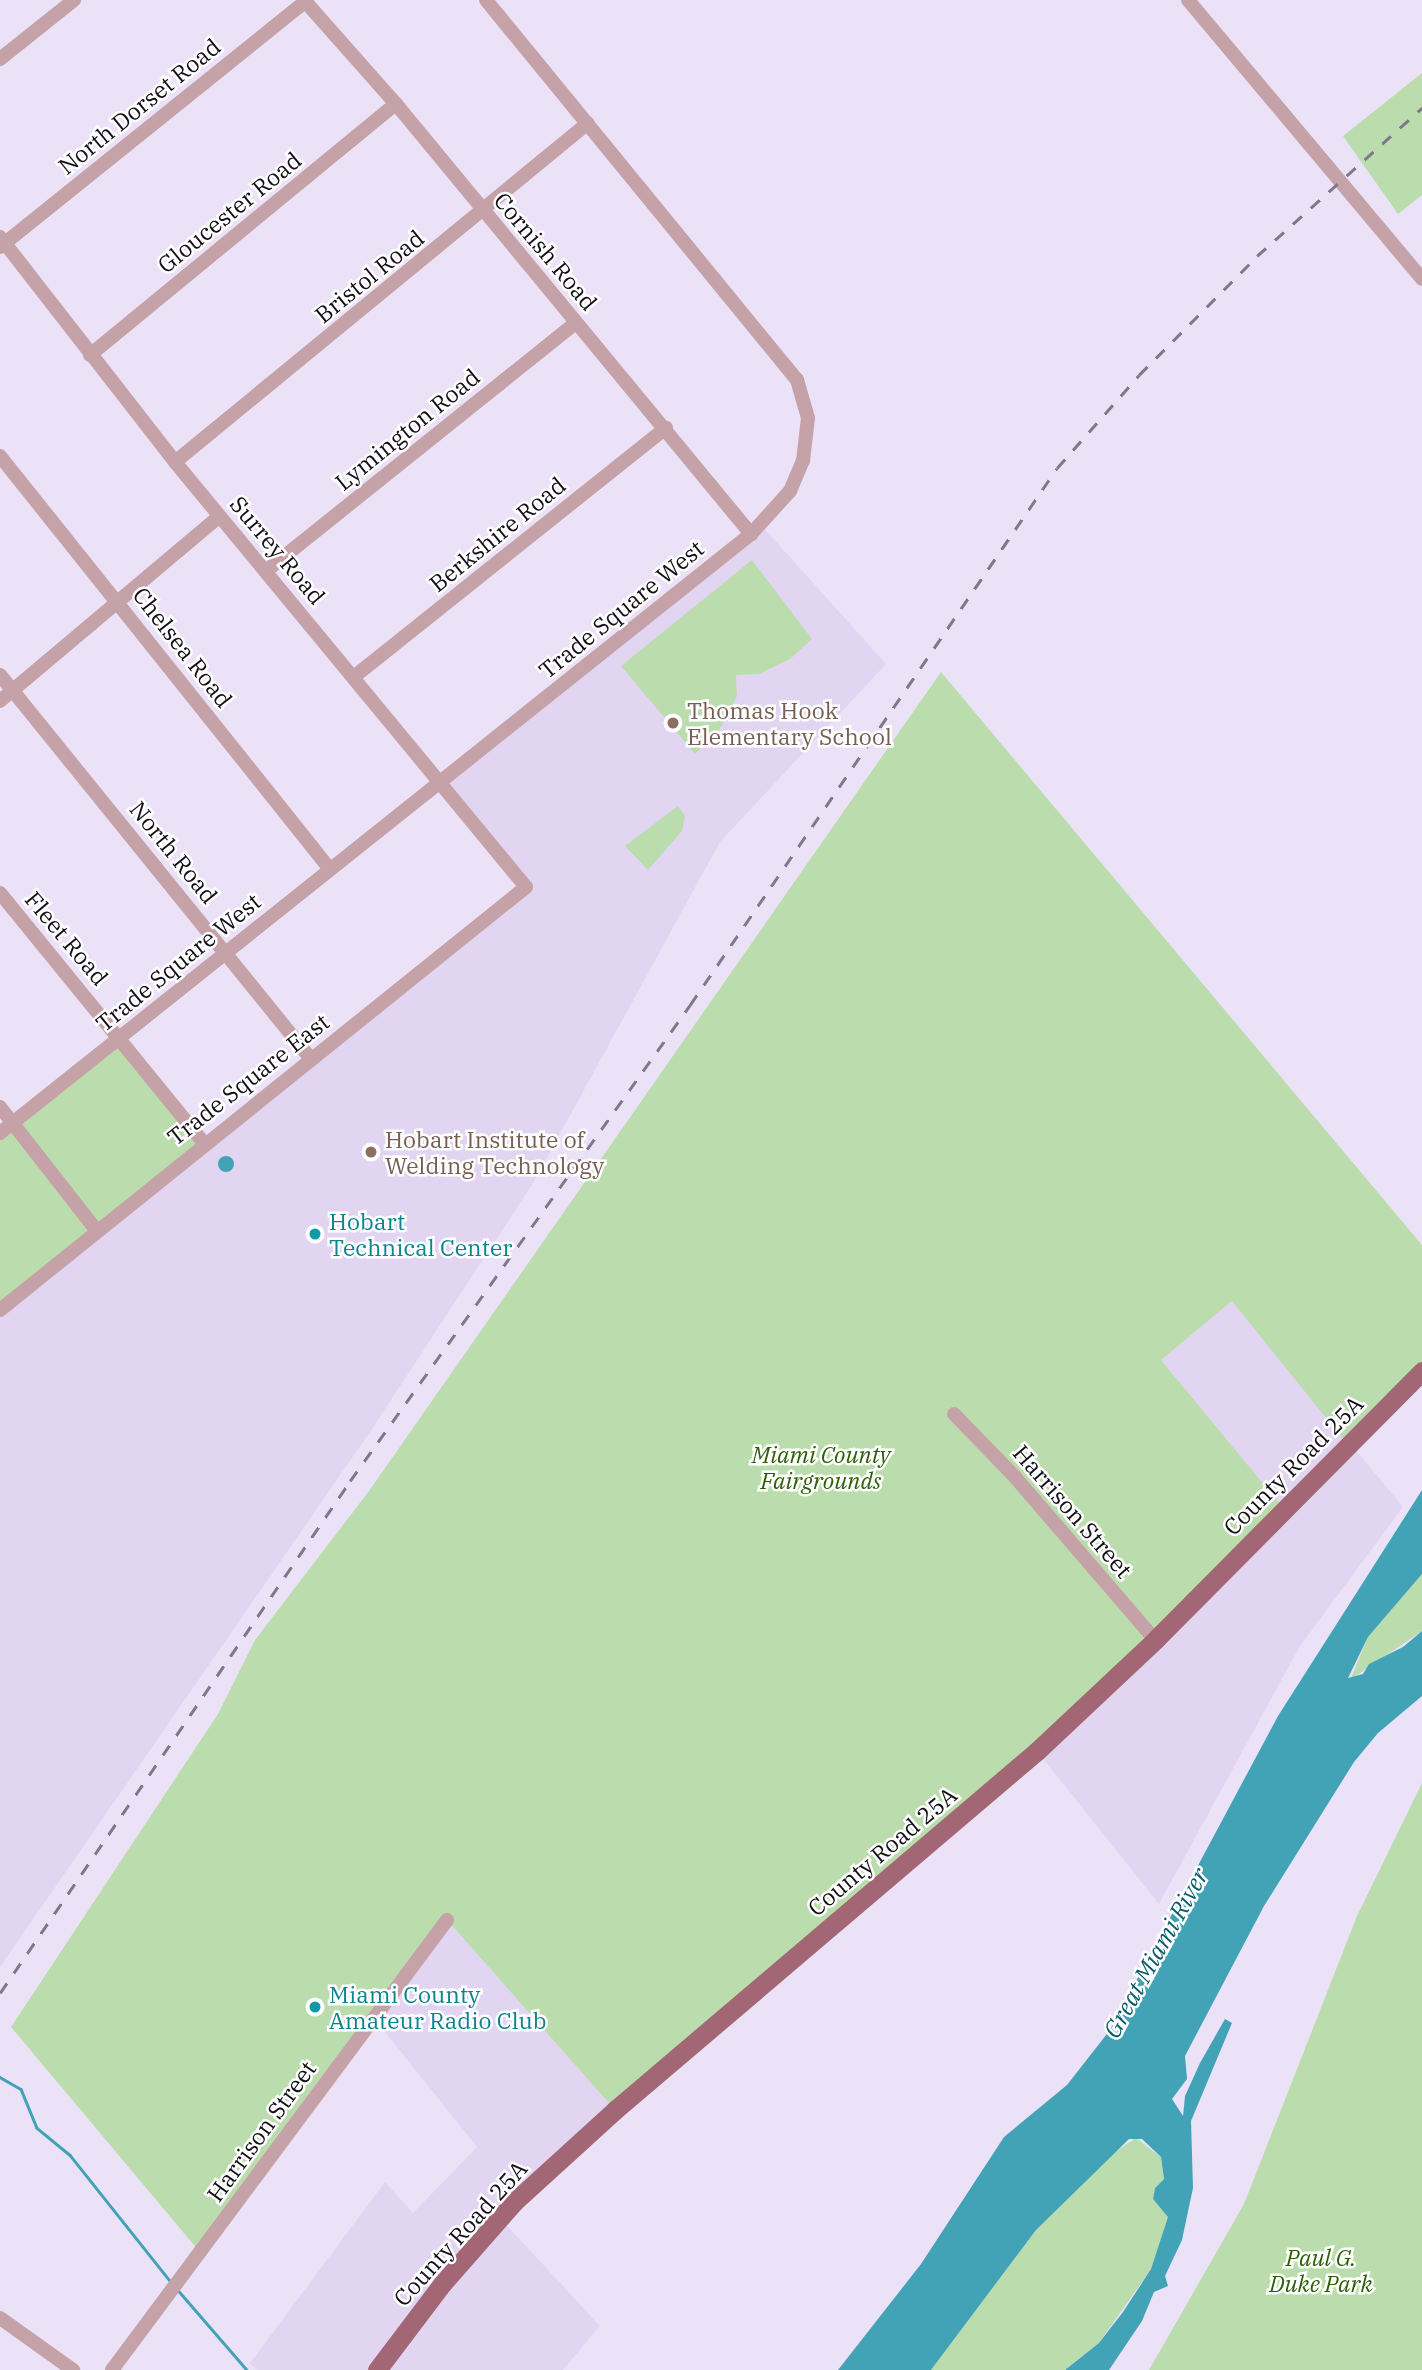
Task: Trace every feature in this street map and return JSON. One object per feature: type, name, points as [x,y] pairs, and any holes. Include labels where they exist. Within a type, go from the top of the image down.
[{"type":"main road","name":"County Road 25A","points":[[377,2370],[442,2284],[514,2202],[615,2110],[1037,1751],[1155,1640],[1422,1371]]},
{"type":"street","points":[[0,60],[74,0]]},
{"type":"street","name":"Cornish Road","points":[[305,0],[396,104],[751,534]]},
{"type":"street","name":"North Dorset Road","points":[[2,243],[305,0]]},
{"type":"street","name":"Trade Square West","points":[[0,1133],[228,954],[329,868],[751,534],[790,491],[803,461],[808,418],[797,380],[486,0]]},
{"type":"street","points":[[1188,0],[1422,279]]},
{"type":"street","name":"Gloucester Road","points":[[90,355],[396,104]]},
{"type":"street","name":"Bristol Road","points":[[175,462],[484,213],[588,123]]},
{"type":"street","name":"Surrey Road","points":[[2,243],[175,462],[355,676],[526,887]]},
{"type":"street","name":"Lymington Road","points":[[266,571],[576,323]]},
{"type":"street","name":"Berkshire Road","points":[[355,676],[666,428]]},
{"type":"street","name":"Chelsea Road","points":[[0,456],[329,868]]},
{"type":"street","points":[[0,701],[220,516]]},
{"type":"street","name":"North Road","points":[[0,675],[311,1059]]},
{"type":"street","name":"Trade Square East","points":[[0,1310],[204,1143],[526,887]]},
{"type":"street","name":"Fleet Road","points":[[0,893],[204,1143]]},
{"type":"street","points":[[0,1107],[96,1230]]},
{"type":"street","name":"Harrison Street","points":[[954,1414],[1015,1477],[1155,1640]]},
{"type":"street","name":"Harrison Street","points":[[112,2370],[447,1920]]},
{"type":"street","points":[[0,2319],[73,2370]]},
{"type":"shaded area","points":[[761,525],[886,664],[720,842],[533,1183],[372,1429],[0,1967],[0,1310],[526,887],[441,781]]},
{"type":"shaded area","points":[[1232,1301],[1403,1507],[1300,1646],[1159,1904],[1037,1751],[1160,1360]]},
{"type":"shaded area","points":[[447,1920],[615,2110],[500,2218],[600,2326],[563,2370],[257,2370],[250,2363],[385,2182],[413,2213],[477,2147],[373,2017]]},
{"type":"green space","points":[[1422,73],[1422,195],[1398,214],[1343,136]]},
{"type":"green space","points":[[752,560],[812,639],[790,659],[759,674],[736,675],[737,696],[721,727],[695,754],[621,666]]},
{"type":"green space","name":"Miami County Fairgrounds","points":[[941,672],[1422,1245],[1422,1371],[1347,1444],[1232,1301],[1161,1360],[1284,1509],[1155,1640],[615,2110],[447,1920],[199,2251],[11,2027],[218,1714],[255,1640],[369,1491]]},
{"type":"green space","points":[[678,806],[685,816],[682,831],[648,870],[625,846]]},
{"type":"green space","points":[[120,1036],[204,1143],[0,1310],[0,1133]]},
{"type":"green space","points":[[1422,1574],[1422,1631],[1350,1680],[1368,1637]]},
{"type":"green space","name":"Paul G. Duke Park","points":[[1422,1783],[1422,2370],[1149,2370],[1244,2204],[1357,1916]]},
{"type":"green space","points":[[1136,2138],[1161,2157],[1164,2179],[1155,2188],[1153,2199],[1169,2217],[1151,2269],[1099,2343],[1065,2370],[931,2370],[1036,2230],[1103,2160]]},
{"type":"water","points":[[223,1156],[229,1156],[234,1164],[232,1170],[223,1172],[218,1167],[218,1161]]},
{"type":"water","name":"Great Miami River","points":[[1422,1490],[1422,1574],[1368,1637],[1348,1678],[1363,1674],[1369,1664],[1403,1647],[1422,1631],[1422,1696],[1378,1733],[1354,1762],[1264,1906],[1185,2056],[1187,2079],[1172,2099],[1183,2116],[1185,2096],[1200,2063],[1225,2019],[1232,2023],[1191,2121],[1193,2188],[1182,2240],[1165,2276],[1168,2286],[1154,2292],[1142,2321],[1109,2370],[1065,2370],[1099,2343],[1123,2312],[1151,2269],[1168,2217],[1153,2199],[1155,2188],[1164,2179],[1161,2157],[1142,2139],[1129,2139],[1036,2230],[931,2370],[838,2370],[921,2264],[1004,2137],[1067,2085],[1110,2030],[1278,1716]]},
{"type":"waterway","points":[[0,2077],[21,2089],[37,2128],[70,2155],[171,2282]]},
{"type":"waterway","points":[[178,2290],[247,2370]]},
{"type":"railway","points":[[0,1993],[350,1481],[690,1005],[1057,468],[1139,375],[1257,256],[1422,108]]},
{"type":"place","name":"Thomas Hook Elementary School","points":[[673,723]]},
{"type":"place","name":"Hobart Institute of Welding Technology","points":[[371,1152]]},
{"type":"place","name":"Hobart Technical Center","points":[[315,1234]]},
{"type":"place","name":"Miami County Amateur Radio Club","points":[[315,2007]]}]
